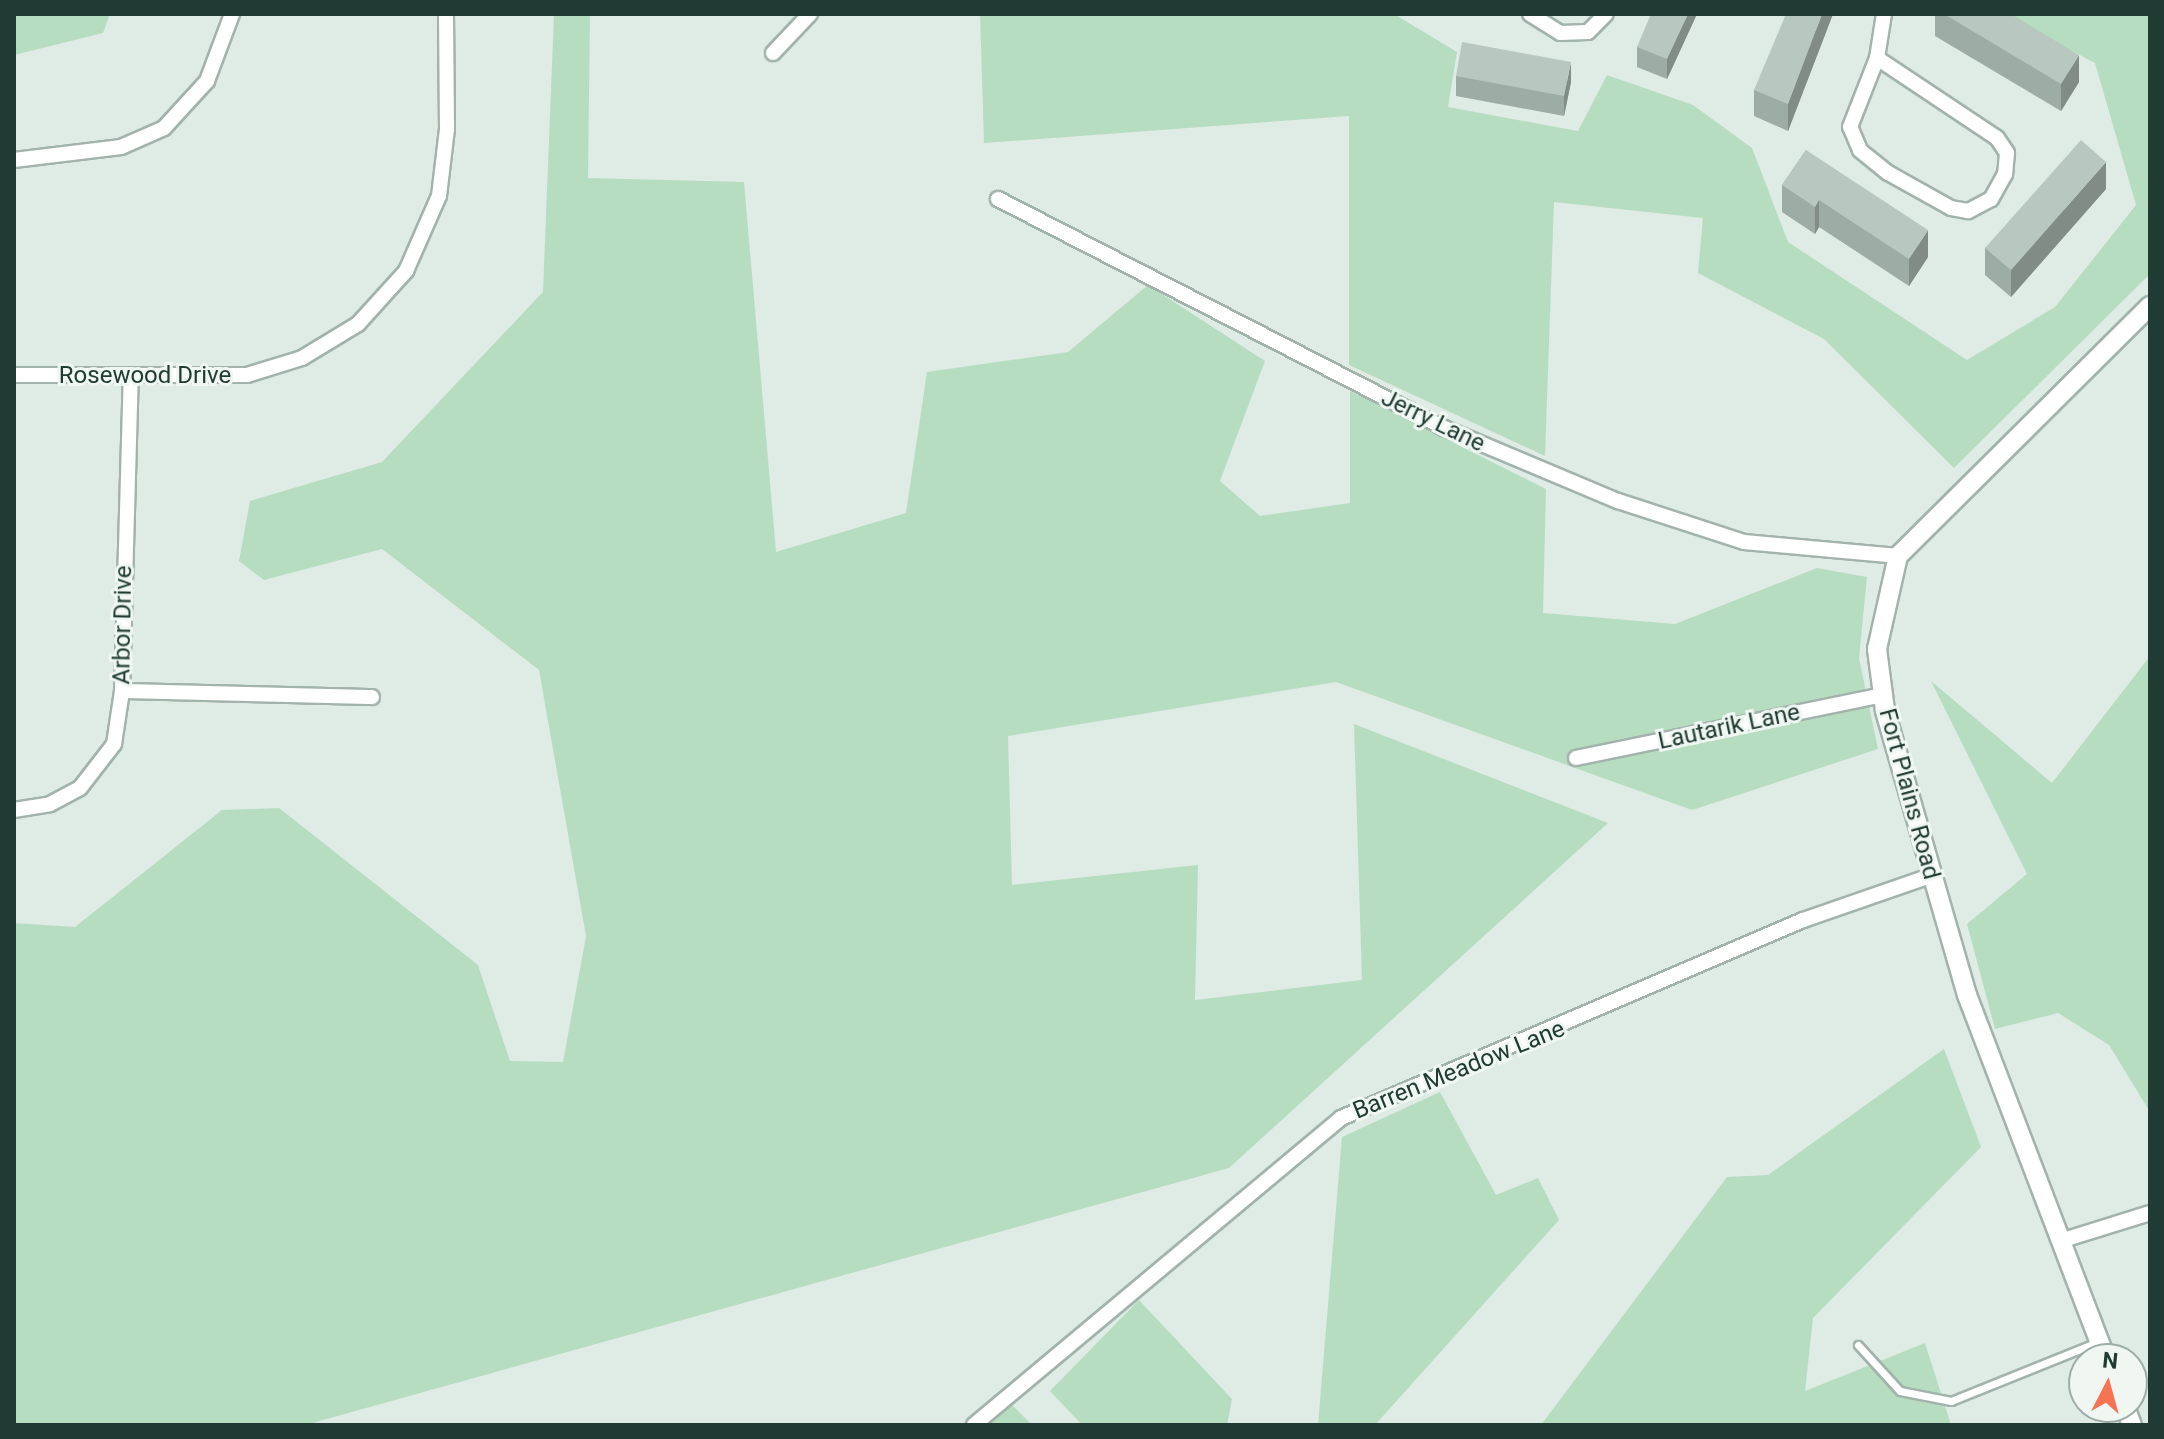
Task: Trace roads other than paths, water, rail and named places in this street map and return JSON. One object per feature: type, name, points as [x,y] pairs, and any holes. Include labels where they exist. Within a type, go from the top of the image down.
[{"type":"street","points":[[14,160],[121,147],[164,128],[207,81],[232,14]]},
{"type":"street","name":"Rosewood Drive","points":[[14,375],[216,378],[275,368],[330,344],[383,300],[419,249],[439,196],[447,129],[446,14]]},
{"type":"street","points":[[773,53],[810,14]]},
{"type":"street","points":[[1530,14],[1560,33],[1588,32],[1606,14]]},
{"type":"street","points":[[1877,58],[1997,138],[2007,153],[2005,174],[1991,199],[1968,211],[1951,208],[1888,173],[1860,150],[1850,127],[1877,58],[1884,14]]},
{"type":"street","name":"Jerry Lane","points":[[998,199],[1444,428],[1618,501],[1744,542],[1898,556]]},
{"type":"street","points":[[1898,556],[2150,306]]},
{"type":"street","name":"Arbor Drive","points":[[14,810],[50,804],[91,778],[114,744],[122,691],[131,378]]},
{"type":"street","name":"Fort Plains Road","points":[[1898,556],[1878,634],[1882,695],[1930,876],[1971,1008],[2099,1343]]},
{"type":"street","points":[[122,691],[372,697]]},
{"type":"street","name":"Lautarik Lane","points":[[1576,758],[1882,695]]},
{"type":"street","name":"Barren Meadow Lane","points":[[974,1425],[1341,1118],[1803,920],[1930,876]]},
{"type":"street","points":[[2060,1241],[2150,1213]]},
{"type":"lane","points":[[1858,1345],[1900,1391],[1951,1401],[2068,1361]]}]
